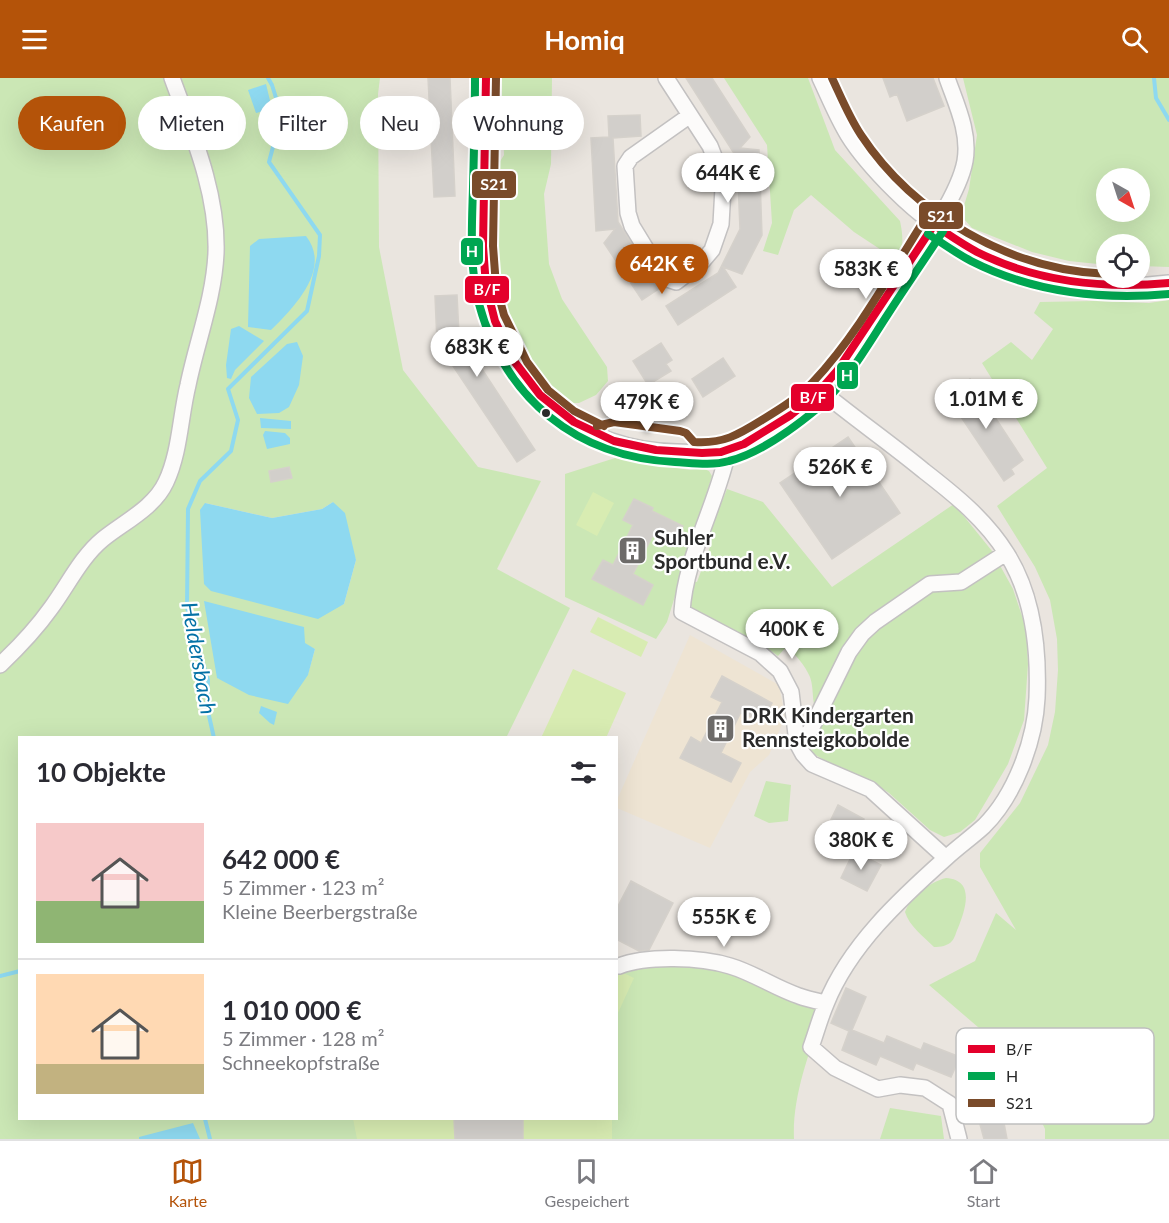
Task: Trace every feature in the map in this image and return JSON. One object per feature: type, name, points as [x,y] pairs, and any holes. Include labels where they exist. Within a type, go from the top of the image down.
[{"type":"street","points":[[0,665],[30,636],[52,608],[80,565],[100,541],[154,501],[165,483],[176,454],[188,386],[210,295],[216,252],[211,197],[194,138],[172,78]]},
{"type":"street","points":[[486,78],[484,270],[489,300],[503,339],[517,366],[552,408],[568,420],[600,436],[630,447],[712,454],[728,451],[753,440],[796,411],[820,390],[853,350],[934,225],[958,182],[965,160],[963,125],[947,78]]},
{"type":"street","points":[[666,78],[710,146],[723,188],[721,224],[712,250],[695,268],[676,282],[662,274],[632,226],[628,213],[625,166],[631,157],[689,116]]},
{"type":"street","points":[[820,78],[848,136],[876,172],[906,203],[934,225],[976,251],[1033,273],[1059,279],[1109,286],[1169,283]]},
{"type":"street","points":[[820,390],[889,442],[973,512],[1006,553],[1024,593],[1033,622],[1038,668],[1034,722],[1030,744],[1005,798],[985,825],[892,908],[872,931],[844,969],[826,1003],[811,1047],[835,1068],[878,1089],[900,1085],[925,1088],[942,1098],[950,1104],[959,1139]]},
{"type":"street","points":[[728,451],[723,478],[683,597],[682,612],[760,653],[780,671],[791,692],[797,743],[803,754],[812,764],[870,789],[946,858]]},
{"type":"street","points":[[797,743],[810,731],[849,652],[862,634],[875,622],[930,584],[961,582],[1006,553]]},
{"type":"street","points":[[619,966],[629,962],[659,959],[707,961],[732,966],[799,996],[826,1003]]},
{"type":"shaded area","points":[[690,635],[779,685],[785,717],[769,755],[750,772],[710,848],[618,808],[618,798]]},
{"type":"green space","points":[[0,78],[380,78],[378,96],[360,96],[360,150],[378,150],[379,247],[403,370],[478,467],[541,481],[497,569],[570,608],[507,736],[18,736],[18,1120],[618,1120],[618,966],[707,961],[826,1003],[809,1053],[796,1104],[794,1139],[0,1139]],"holes":[[[333,502],[356,560],[344,604],[333,609],[205,503],[272,518],[322,509]],[[205,602],[315,649],[308,674],[218,679]]]},
{"type":"green space","points":[[501,78],[552,78],[552,96],[502,96]]},
{"type":"green space","points":[[724,78],[808,78],[835,150],[900,221],[902,241],[898,261],[854,232],[811,195],[794,210],[778,255],[763,251],[772,223],[767,145]]},
{"type":"green space","points":[[963,78],[1169,78],[1169,267],[1150,266],[1150,234],[1096,234],[1096,264],[1069,261],[1032,252],[972,228],[964,219],[963,209],[969,189],[977,135]]},
{"type":"green space","points":[[504,150],[551,150],[551,164],[544,194],[549,264],[562,299],[607,367],[608,381],[596,395],[579,403],[569,403],[545,385],[527,359],[511,326],[498,283],[494,231],[494,171],[504,155]]},
{"type":"green space","points":[[1169,300],[1169,1139],[1045,1139],[1043,1124],[1154,1124],[1154,1028],[979,1028],[929,985],[975,961],[996,913],[1016,930],[980,867],[980,853],[1020,803],[1048,745],[1055,712],[1058,670],[1057,639],[1050,600],[1035,567],[997,506],[1047,468],[982,363],[1011,342],[1032,360],[1053,329],[1034,313],[1040,302],[1149,303]]},
{"type":"green space","points":[[615,458],[690,470],[702,468],[709,471],[712,476],[667,622],[656,639],[565,597],[565,474]]},
{"type":"green space","points":[[727,489],[763,502],[832,587],[954,504],[992,551],[1013,589],[1026,628],[1028,664],[1024,720],[1008,764],[975,820],[960,832],[944,837],[930,830],[889,793],[866,778],[843,771],[807,750],[821,718],[815,709],[810,677],[806,668],[787,646],[778,656],[764,646],[700,615],[692,608],[686,595],[692,581],[697,582],[711,544],[706,541]]},
{"type":"green space","points":[[593,492],[614,503],[597,536],[576,525]]},
{"type":"green space","points":[[598,617],[648,642],[641,657],[590,632]]},
{"type":"green space","points":[[573,669],[626,693],[607,736],[542,736]]},
{"type":"green space","points":[[766,781],[791,785],[788,821],[769,823],[754,816]]},
{"type":"green space","points":[[946,878],[962,884],[966,897],[965,905],[953,940],[946,945],[934,947],[913,927],[905,912],[922,890]]},
{"type":"green space","points":[[618,970],[634,978],[618,1013]]},
{"type":"green space","points":[[890,1108],[941,1116],[944,1139],[880,1139]]},
{"type":"green space","points":[[353,1120],[612,1120],[612,1139],[357,1139]]},
{"type":"water","points":[[266,84],[269,96],[258,96],[258,112],[256,113],[248,90]]},
{"type":"water","points":[[306,236],[313,249],[315,261],[307,287],[271,330],[248,327],[250,246],[259,239]]},
{"type":"water","points":[[239,326],[264,341],[235,370],[231,379],[227,378],[226,365],[231,329]]},
{"type":"water","points":[[297,342],[303,356],[299,385],[289,407],[279,413],[257,414],[249,398],[251,377],[287,344]]},
{"type":"water","points":[[260,418],[291,421],[291,429],[261,428]]},
{"type":"water","points":[[265,431],[285,433],[290,438],[290,444],[267,449],[263,435]]},
{"type":"water","points":[[333,502],[345,513],[356,560],[344,604],[318,619],[211,591],[204,584],[200,510],[205,503],[272,518],[322,509]]},
{"type":"water","points":[[204,601],[304,627],[305,643],[315,649],[308,675],[288,704],[249,695],[217,678]]},
{"type":"water","points":[[261,706],[277,712],[274,725],[259,713]]},
{"type":"water","points":[[193,1123],[200,1139],[139,1139],[139,1137]]},
{"type":"building","points":[[428,78],[450,78],[455,196],[434,197],[432,150],[440,150],[440,96],[429,96]]},
{"type":"building","points":[[686,78],[712,78],[750,137],[740,148],[759,150],[762,235],[742,274],[723,267],[736,287],[678,325],[666,306],[718,273],[740,229],[737,158]]},
{"type":"building","points":[[883,78],[933,78],[944,106],[907,121],[897,94],[890,97]]},
{"type":"building","points":[[640,115],[641,136],[613,138],[618,222],[660,288],[642,300],[604,243],[615,229],[596,231],[591,138],[609,137],[608,116]]},
{"type":"building","points":[[457,295],[459,334],[535,450],[517,462],[437,342],[435,296]]},
{"type":"building","points":[[661,343],[672,360],[666,364],[671,371],[648,385],[633,361]]},
{"type":"building","points":[[723,358],[735,376],[703,397],[692,379]]},
{"type":"building","points":[[970,379],[1023,460],[1011,469],[1014,474],[1004,481],[949,399],[962,391],[959,386]]},
{"type":"building","points":[[848,437],[900,513],[832,559],[780,483]]},
{"type":"building","points":[[289,467],[292,478],[271,482],[269,471]]},
{"type":"building","name":"Suhler Sportbund e.V.","points":[[634,499],[653,508],[652,511],[683,526],[673,545],[653,535],[633,574],[653,585],[643,605],[592,579],[603,560],[613,565],[633,525],[623,520]]},
{"type":"building","name":"DRK Kindergarten Rennsteigkobolde","points":[[722,676],[772,703],[762,722],[741,712],[721,753],[741,763],[731,782],[680,758],[691,737],[701,743],[722,702],[711,697]]},
{"type":"building","points":[[838,805],[864,819],[851,845],[825,832]]},
{"type":"building","points":[[854,851],[881,865],[867,891],[841,878]]},
{"type":"building","points":[[631,881],[673,903],[649,950],[639,951],[618,940],[618,906]]},
{"type":"building","points":[[846,988],[866,997],[852,1030],[884,1043],[887,1036],[921,1050],[924,1043],[956,1055],[956,1066],[951,1077],[916,1063],[913,1070],[880,1056],[876,1065],[842,1050],[849,1031],[831,1023]]},
{"type":"building","points":[[454,1120],[523,1120],[523,1139],[455,1139]]},
{"type":"building","points":[[980,1124],[1004,1124],[1007,1139],[984,1139]]},
{"type":"waterway","name":"Heldersbach","points":[[214,736],[207,707],[208,680],[187,608],[188,509],[200,481],[231,451],[238,420],[228,389],[307,311],[319,256],[320,235],[269,162],[274,143],[286,130],[268,78]]},
{"type":"waterway","points":[[1154,78],[1156,98],[1169,120]]},
{"type":"waterway","points":[[0,976],[18,972]]},
{"type":"waterway","name":"Heldersbach","points":[[205,1120],[210,1139]]},
{"type":"transit line","name":"H","points":[[475,78],[472,260],[479,304],[491,338],[507,368],[526,394],[550,417],[576,435],[606,449],[639,458],[702,464],[729,461],[776,439],[818,408],[838,387],[943,231]]},
{"type":"transit line","name":"B/F","points":[[486,78],[483,246],[486,286],[495,321],[514,361],[540,395],[574,422],[614,441],[656,450],[721,452],[744,444],[791,415],[816,395],[837,371],[934,225]]},
{"type":"transit line","name":"S21","points":[[496,78],[493,246],[496,286],[504,315],[527,362],[548,390],[574,411],[604,426]]},
{"type":"transit line","name":"S21","points":[[832,78],[861,135],[883,164],[908,190],[937,213],[968,233],[1035,262],[1096,273]]},
{"type":"transit line","name":"S21","points":[[597,426],[614,422],[680,431],[686,433],[694,442],[713,442],[738,434],[775,412],[807,388],[845,344],[925,219]]},
{"type":"transit line","name":"B/F","points":[[934,225],[977,252],[1047,277],[1095,284],[1169,283]]},
{"type":"transit line","name":"H","points":[[928,234],[971,261],[994,272],[1043,287],[1118,296],[1169,294]]},
{"type":"place","name":"Suhler Sportbund e.V.","points":[[633,550]]},
{"type":"place","name":"DRK Kindergarten Rennsteigkobolde","points":[[721,728]]}]
